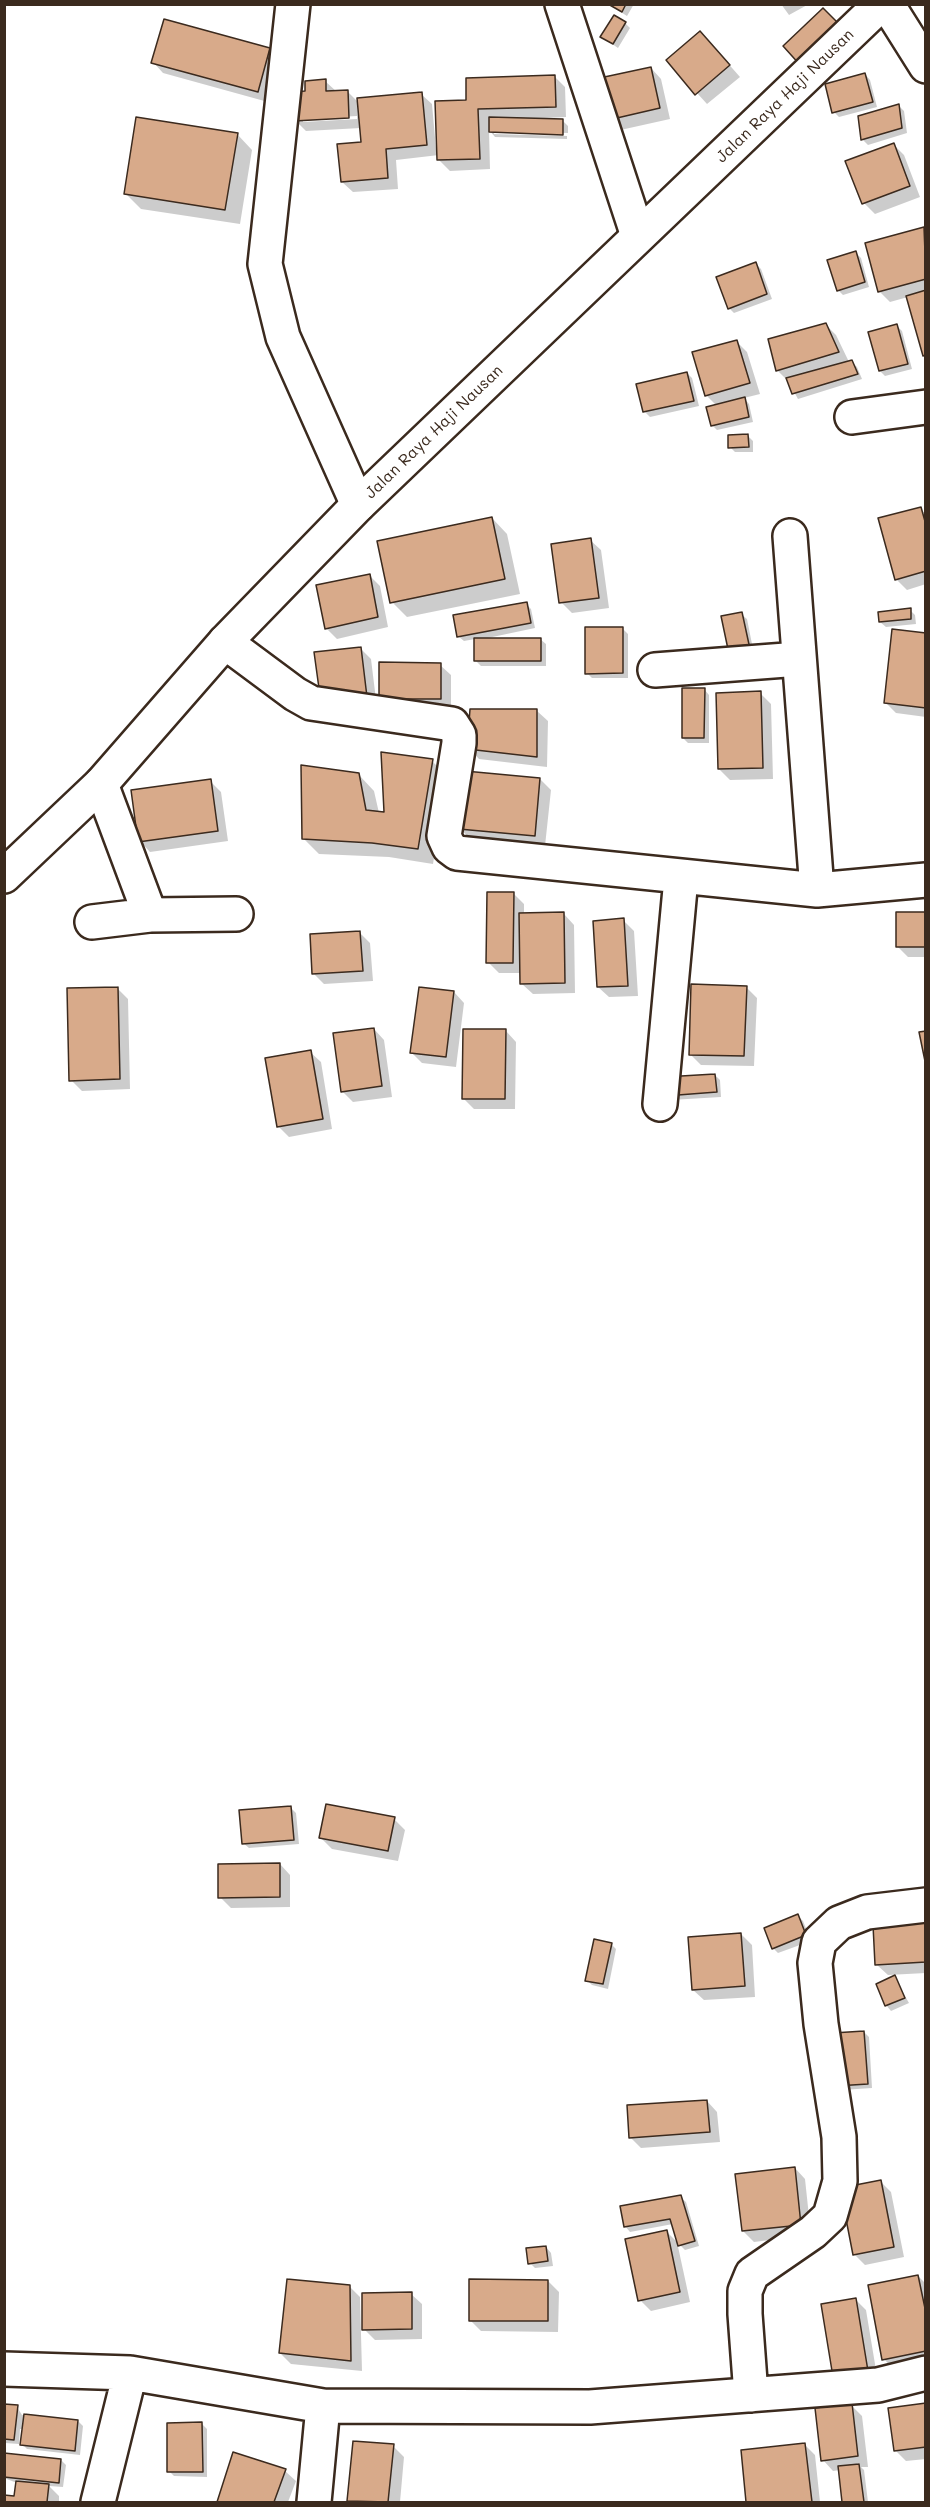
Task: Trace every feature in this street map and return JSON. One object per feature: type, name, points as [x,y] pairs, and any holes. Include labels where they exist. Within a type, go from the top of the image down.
[{"type":"street","points":[[293,4],[291,39],[264,264],[283,337],[358,505]]},
{"type":"street","points":[[562,4],[638,236]]},
{"type":"street","name":"Jalan Raya Haji Nausan","points":[[4,876],[101,784],[225,642],[358,505],[881,4]]},
{"type":"street","points":[[887,4],[926,66]]},
{"type":"street","points":[[852,417],[926,406]]},
{"type":"street","points":[[789,537],[817,890]]},
{"type":"street","points":[[225,642],[295,694],[311,703],[452,724],[459,735],[459,743],[444,836],[449,847],[457,853],[681,878],[817,890],[926,880]]},
{"type":"street","points":[[655,670],[800,659]]},
{"type":"street","points":[[101,784],[150,915]]},
{"type":"street","points":[[660,1104],[681,878]]},
{"type":"street","points":[[93,922],[150,915],[236,914]]},
{"type":"street","points":[[751,2395],[745,2291],[752,2274],[813,2232],[830,2216],[840,2181],[839,2137],[821,2024],[815,1963],[819,1942],[838,1923],[867,1912],[926,1905]]},
{"type":"street","points":[[4,2369],[130,2373],[323,2406],[590,2407],[879,2385],[926,2373]]},
{"type":"street","points":[[98,2502],[130,2373]]},
{"type":"street","points":[[314,2502],[323,2406]]},
{"type":"building","points":[[608,4],[626,4],[622,12]]},
{"type":"building","points":[[823,8],[842,27],[801,66],[783,46]]},
{"type":"building","points":[[614,15],[626,22],[613,44],[600,37]]},
{"type":"building","points":[[164,19],[270,48],[258,92],[151,63]]},
{"type":"building","points":[[700,31],[730,65],[695,95],[666,60]]},
{"type":"building","points":[[651,67],[660,108],[604,121],[595,79]]},
{"type":"building","points":[[865,73],[873,102],[832,113],[825,84]]},
{"type":"building","points":[[555,75],[556,107],[478,109],[480,159],[437,160],[435,101],[466,100],[466,78]]},
{"type":"building","points":[[326,79],[326,91],[348,90],[349,118],[294,121],[292,92],[305,91],[305,81]]},
{"type":"building","points":[[422,92],[427,145],[386,149],[388,178],[341,182],[337,144],[361,142],[357,98]]},
{"type":"building","points":[[899,104],[902,128],[861,140],[858,116]]},
{"type":"building","points":[[136,117],[238,133],[225,210],[124,194]]},
{"type":"building","points":[[489,117],[563,119],[563,135],[489,132]]},
{"type":"building","points":[[894,143],[910,186],[862,204],[845,161]]},
{"type":"building","points":[[924,227],[926,279],[878,292],[865,243]]},
{"type":"building","points":[[856,251],[865,282],[837,291],[827,260]]},
{"type":"building","points":[[756,262],[767,294],[728,309],[716,277]]},
{"type":"building","points":[[926,290],[926,355],[923,356],[906,296]]},
{"type":"building","points":[[826,323],[839,352],[776,371],[768,339]]},
{"type":"building","points":[[897,324],[908,364],[879,371],[868,332]]},
{"type":"building","points":[[737,340],[750,383],[705,396],[692,352]]},
{"type":"building","points":[[852,360],[858,374],[792,394],[786,378]]},
{"type":"building","points":[[687,372],[694,401],[643,412],[636,384]]},
{"type":"building","points":[[745,397],[749,417],[711,426],[706,407]]},
{"type":"building","points":[[748,434],[749,447],[728,448],[728,435]]},
{"type":"building","points":[[921,507],[926,525],[926,571],[895,580],[878,518]]},
{"type":"building","points":[[492,517],[505,579],[390,603],[377,541]]},
{"type":"building","points":[[591,538],[599,598],[559,603],[551,544]]},
{"type":"building","points":[[370,574],[378,617],[325,629],[316,585]]},
{"type":"building","points":[[527,602],[531,623],[457,637],[453,615]]},
{"type":"building","points":[[911,608],[911,619],[879,622],[878,612]]},
{"type":"building","points":[[742,612],[750,649],[729,654],[721,616]]},
{"type":"building","points":[[585,627],[623,627],[623,673],[585,674]]},
{"type":"building","points":[[892,629],[926,633],[926,708],[884,703]]},
{"type":"building","points":[[474,638],[541,638],[541,661],[474,661]]},
{"type":"building","points":[[361,647],[367,697],[321,703],[314,652]]},
{"type":"building","points":[[379,662],[441,663],[441,699],[379,699]]},
{"type":"building","points":[[682,688],[705,688],[704,738],[682,738]]},
{"type":"building","points":[[761,691],[763,768],[718,769],[716,693]]},
{"type":"building","points":[[470,709],[537,709],[537,757],[467,749]]},
{"type":"building","points":[[381,752],[433,759],[418,849],[372,843],[302,839],[301,765],[359,773],[366,810],[384,812]]},
{"type":"building","points":[[465,771],[540,778],[535,836],[459,829]]},
{"type":"building","points":[[211,779],[218,831],[138,842],[131,790]]},
{"type":"building","points":[[487,892],[514,892],[513,963],[486,963]]},
{"type":"building","points":[[564,912],[565,983],[520,984],[519,913]]},
{"type":"building","points":[[896,912],[926,912],[926,947],[896,947]]},
{"type":"building","points":[[624,918],[628,986],[597,987],[593,921]]},
{"type":"building","points":[[360,931],[363,971],[312,974],[310,934]]},
{"type":"building","points":[[691,984],[747,986],[744,1056],[689,1055]]},
{"type":"building","points":[[118,987],[120,1079],[69,1081],[67,988]]},
{"type":"building","points":[[419,987],[454,991],[446,1057],[410,1053]]},
{"type":"building","points":[[374,1028],[382,1086],[341,1092],[333,1033]]},
{"type":"building","points":[[463,1029],[506,1029],[505,1099],[462,1099]]},
{"type":"building","points":[[926,1031],[926,1066],[919,1032]]},
{"type":"building","points":[[311,1050],[323,1119],[277,1127],[265,1058]]},
{"type":"building","points":[[715,1074],[717,1092],[665,1096],[664,1077]]},
{"type":"building","points":[[326,1804],[395,1817],[388,1851],[319,1838]]},
{"type":"building","points":[[291,1806],[294,1840],[242,1844],[239,1810]]},
{"type":"building","points":[[280,1863],[280,1897],[218,1898],[218,1864]]},
{"type":"building","points":[[798,1914],[806,1935],[772,1949],[764,1928]]},
{"type":"building","points":[[926,1922],[926,1962],[875,1965],[873,1925]]},
{"type":"building","points":[[741,1933],[745,1986],[692,1990],[688,1937]]},
{"type":"building","points":[[594,1939],[612,1943],[603,1984],[585,1981]]},
{"type":"building","points":[[895,1975],[905,1998],[885,2006],[876,1984]]},
{"type":"building","points":[[864,2031],[868,2084],[836,2086],[833,2033]]},
{"type":"building","points":[[707,2100],[710,2132],[629,2138],[627,2105]]},
{"type":"building","points":[[795,2167],[801,2225],[742,2231],[735,2174]]},
{"type":"building","points":[[881,2180],[894,2247],[853,2255],[840,2188]]},
{"type":"building","points":[[681,2195],[695,2241],[678,2246],[670,2219],[624,2227],[620,2206]]},
{"type":"building","points":[[667,2230],[680,2292],[638,2301],[625,2239]]},
{"type":"building","points":[[546,2246],[548,2261],[528,2264],[526,2248]]},
{"type":"building","points":[[918,2275],[926,2313],[926,2351],[882,2360],[868,2285]]},
{"type":"building","points":[[287,2279],[350,2285],[351,2361],[279,2353]]},
{"type":"building","points":[[469,2279],[548,2280],[548,2321],[469,2321]]},
{"type":"building","points":[[412,2292],[412,2329],[362,2330],[362,2293]]},
{"type":"building","points":[[856,2298],[868,2371],[833,2377],[821,2304]]},
{"type":"building","points":[[852,2403],[858,2456],[821,2461],[815,2408]]},
{"type":"building","points":[[926,2403],[926,2447],[894,2451],[888,2408]]},
{"type":"building","points":[[4,2404],[18,2405],[14,2440],[4,2439]]},
{"type":"building","points":[[24,2414],[78,2420],[75,2451],[20,2445]]},
{"type":"building","points":[[202,2422],[203,2472],[167,2472],[167,2423]]},
{"type":"building","points":[[353,2441],[394,2444],[388,2502],[347,2501]]},
{"type":"building","points":[[805,2443],[812,2502],[746,2502],[741,2450]]},
{"type":"building","points":[[233,2452],[286,2469],[274,2502],[217,2502]]},
{"type":"building","points":[[4,2453],[61,2459],[59,2483],[4,2477]]},
{"type":"building","points":[[859,2464],[864,2502],[842,2502],[838,2466]]},
{"type":"building","points":[[16,2481],[49,2484],[47,2502],[4,2502],[4,2495],[14,2496]]}]
